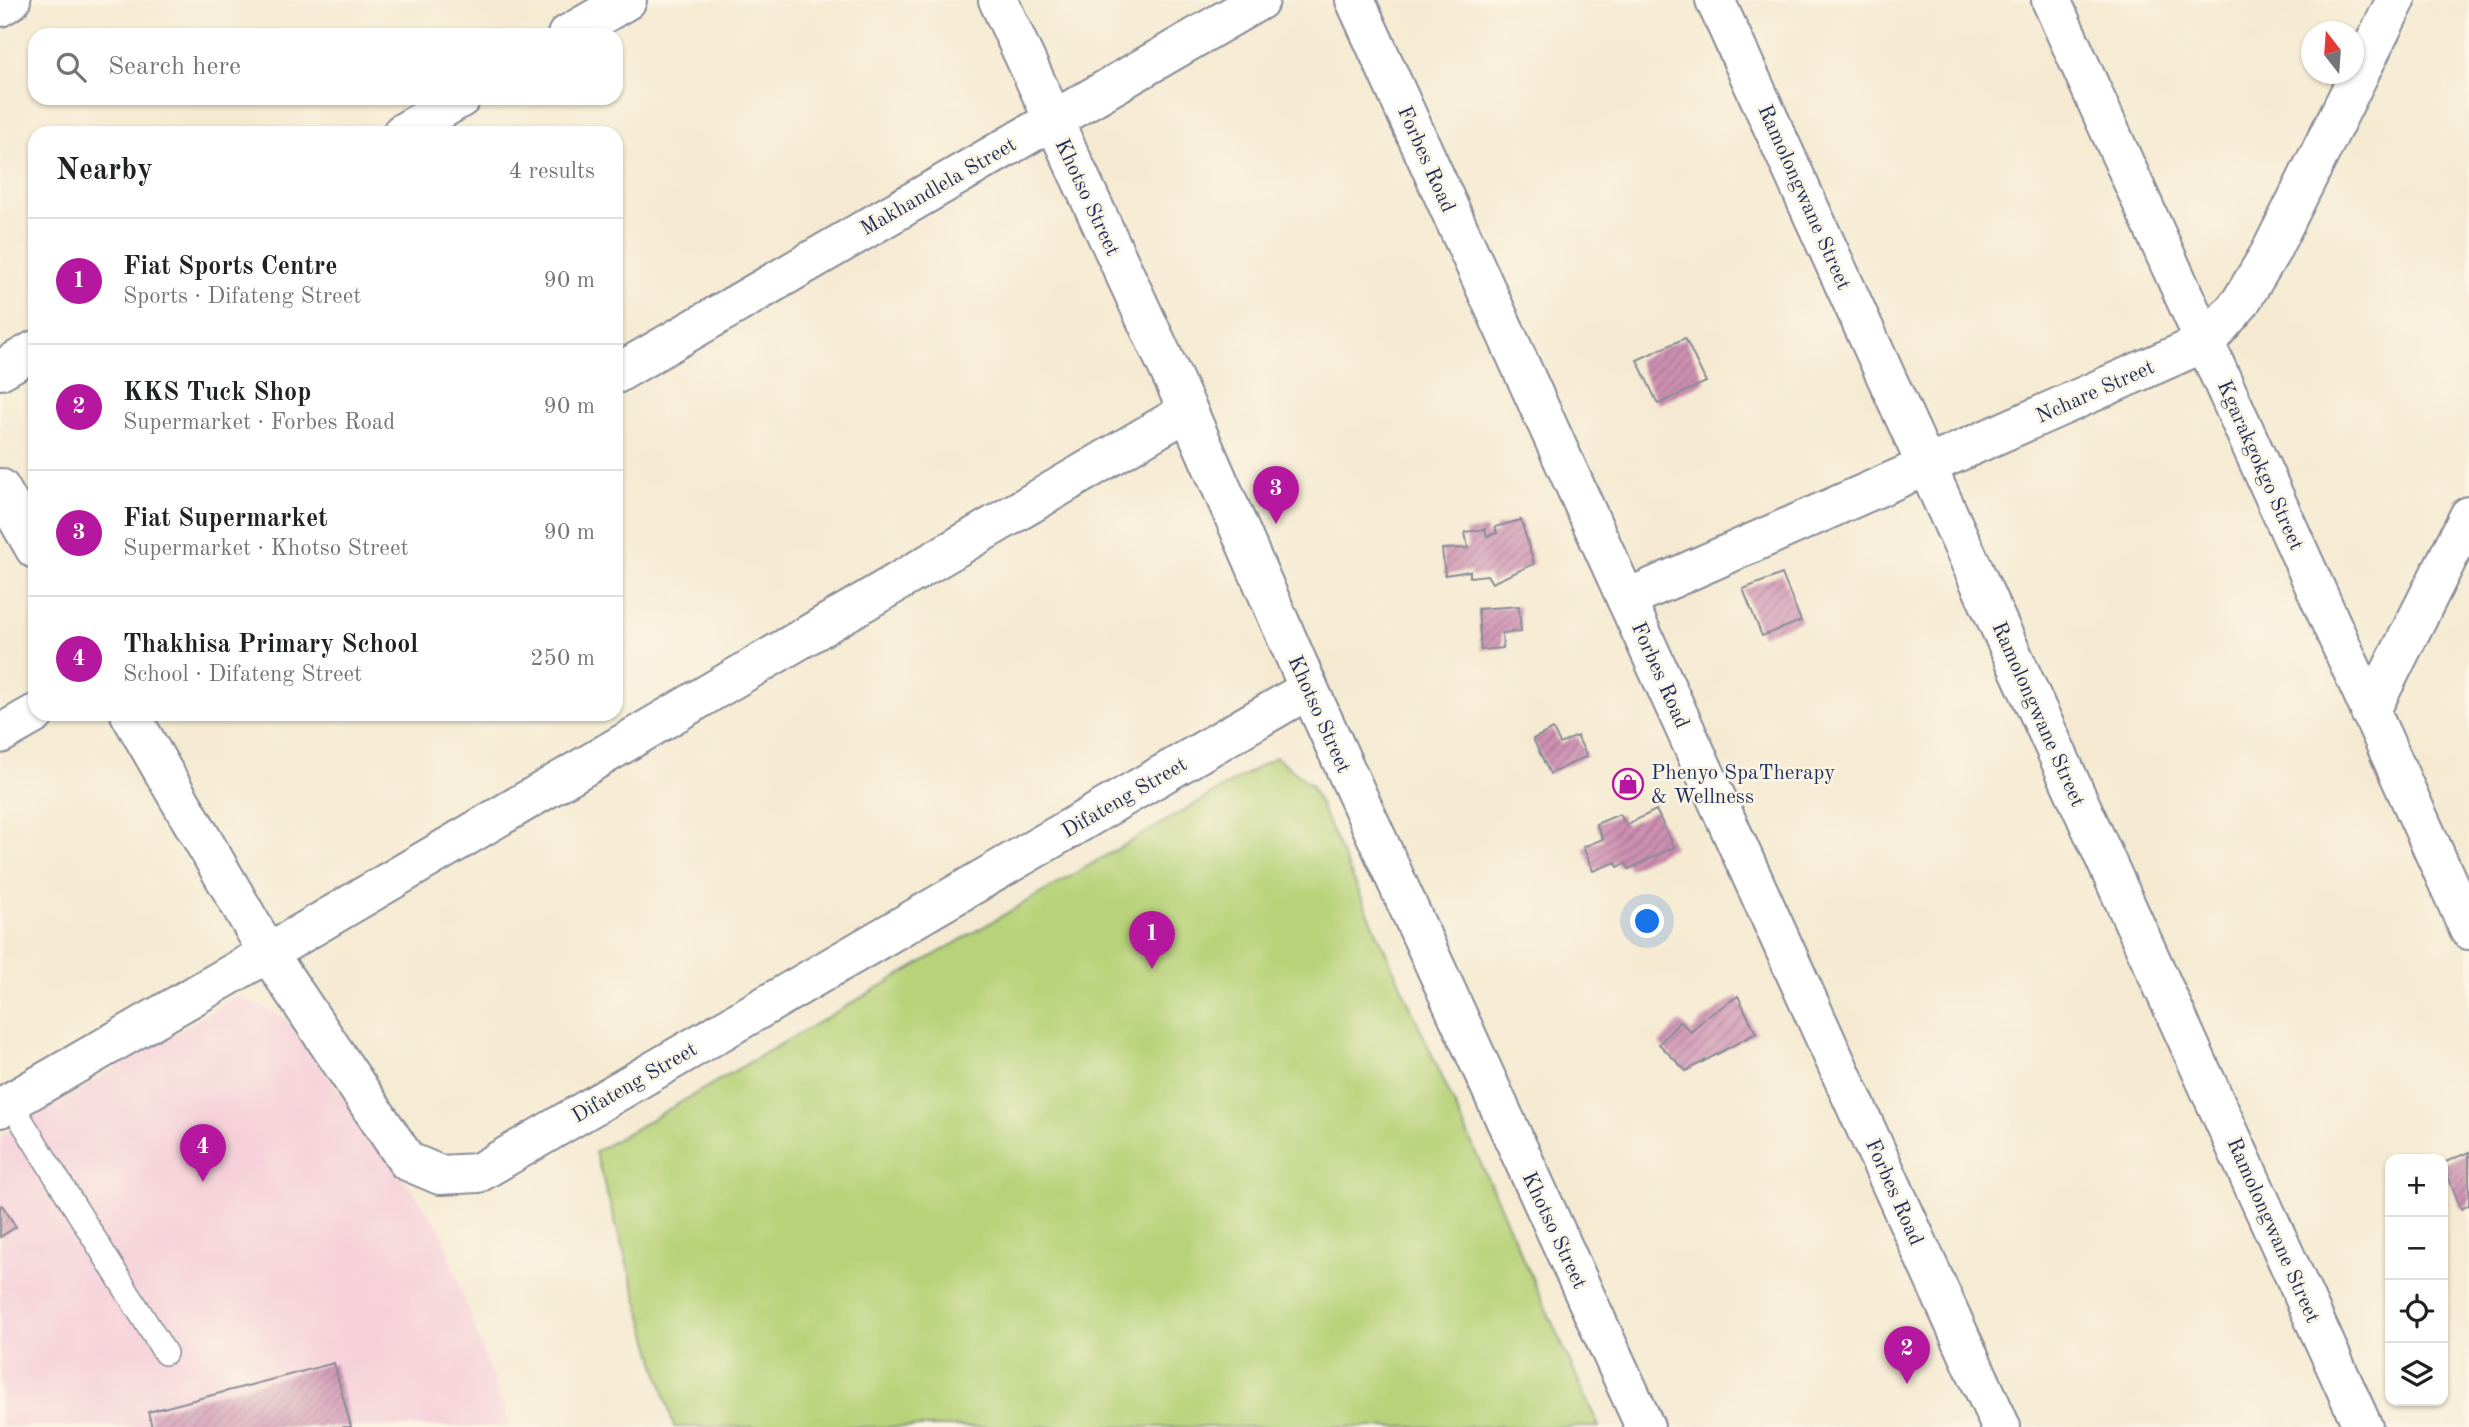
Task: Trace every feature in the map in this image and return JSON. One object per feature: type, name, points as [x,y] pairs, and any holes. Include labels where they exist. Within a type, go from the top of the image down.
[{"type":"street","points":[[0,7],[11,0]]},
{"type":"street","points":[[580,28],[627,0]]},
{"type":"street","name":"Khotso Street","points":[[998,0],[1188,411],[1309,689],[1645,1427]]},
{"type":"street","name":"Makhandlela Street","points":[[623,370],[1260,0]]},
{"type":"street","name":"Forbes Road","points":[[1355,0],[2001,1427]]},
{"type":"street","name":"Ramolongwane Street","points":[[1715,0],[2364,1427]]},
{"type":"street","name":"Kgarakgokgo Street","points":[[2052,0],[2469,930]]},
{"type":"street","name":"Nchare Street","points":[[1626,599],[2206,342],[2240,303],[2270,253],[2396,0]]},
{"type":"street","points":[[414,126],[449,105]]},
{"type":"street","points":[[0,370],[28,354]]},
{"type":"street","points":[[5,1105],[1188,411]]},
{"type":"street","points":[[0,488],[28,537]]},
{"type":"street","points":[[2370,712],[2469,516]]},
{"type":"street","name":"Difateng Street","points":[[134,721],[268,953],[407,1161],[440,1175],[478,1173],[1309,689]]},
{"type":"street","points":[[0,734],[28,718]]},
{"type":"lane","points":[[5,1105],[164,1353]]},
{"type":"shaded area","points":[[237,996],[284,1017],[439,1227],[510,1427],[0,1427],[0,1137]]},
{"type":"green space","points":[[1276,757],[1311,785],[1599,1427],[674,1427],[595,1152]]},
{"type":"building","points":[[1685,338],[1706,382],[1658,404],[1637,360]]},
{"type":"building","points":[[1521,520],[1534,564],[1492,583],[1487,575],[1470,577],[1470,571],[1445,575],[1442,549],[1468,548],[1465,532],[1485,529],[1487,536],[1497,533],[1495,527]]},
{"type":"building","points":[[1782,574],[1801,621],[1762,636],[1743,589]]},
{"type":"building","points":[[1519,606],[1521,632],[1502,633],[1503,648],[1481,650],[1478,609]]},
{"type":"building","points":[[1553,729],[1560,744],[1577,736],[1587,756],[1550,774],[1533,739]]},
{"type":"building","points":[[1656,810],[1674,847],[1629,869],[1626,863],[1618,867],[1616,862],[1593,871],[1583,847],[1603,839],[1596,824],[1620,814],[1626,825]]},
{"type":"building","points":[[1738,996],[1756,1033],[1686,1071],[1659,1044],[1680,1021],[1691,1032],[1705,1018]]},
{"type":"building","points":[[2469,1152],[2469,1205],[2461,1209],[2448,1176],[2448,1161]]},
{"type":"building","points":[[2,1205],[16,1227],[0,1237],[0,1207]]},
{"type":"building","points":[[334,1363],[351,1427],[152,1427],[148,1412]]},
{"type":"place","name":"Fiat Supermarket","points":[[1276,524]]},
{"type":"place","name":"Phenyo SpaTherapy & Wellness","points":[[1628,784]]},
{"type":"place","name":"Fiat Sports Centre","points":[[1152,969]]},
{"type":"place","name":"Thakhisa Primary School","points":[[203,1182]]},
{"type":"place","name":"KKS Tuck Shop","points":[[1907,1384]]}]
